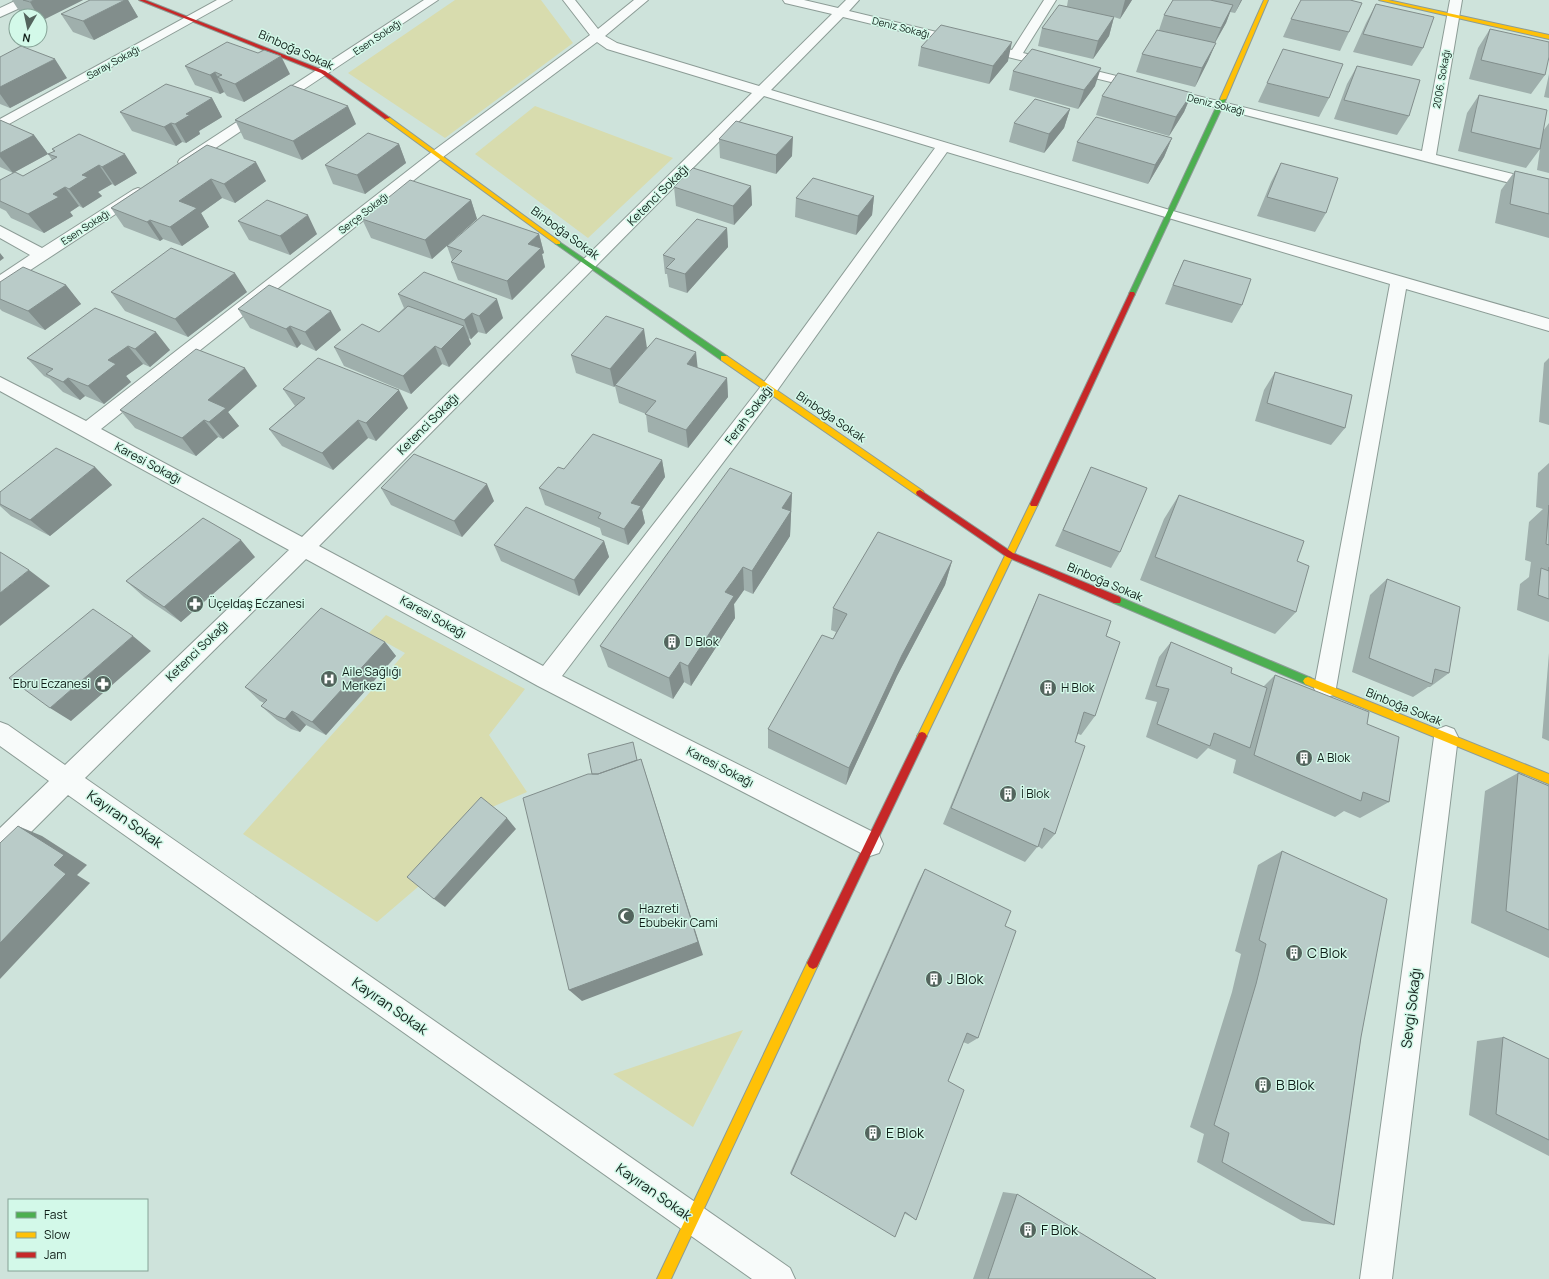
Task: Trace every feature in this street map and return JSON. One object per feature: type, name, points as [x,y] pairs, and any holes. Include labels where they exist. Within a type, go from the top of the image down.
[{"type":"street","points":[[0,13],[27,0]]},
{"type":"street","name":"Binboğa Sokak","points":[[141,0],[323,72],[438,154],[588,265],[1010,555],[1325,688],[1549,779]]},
{"type":"street","name":"Saray Sokağı","points":[[0,125],[226,0]]},
{"type":"street","name":"Esen Sokağı","points":[[176,168],[432,0]]},
{"type":"street","points":[[569,0],[597,36],[612,46],[1168,214],[1549,325]]},
{"type":"street","name":"Serçe Sokağı","points":[[87,430],[438,154],[597,36],[642,0]]},
{"type":"street","name":"Deniz Sokağı","points":[[789,0],[847,6],[1015,55],[1221,105],[1549,188]]},
{"type":"street","points":[[1015,55],[1050,0]]},
{"type":"street","points":[[664,1279],[691,1218],[1010,555],[1168,214],[1221,105],[1266,0]]},
{"type":"street","points":[[1381,0],[1549,37]]},
{"type":"street","name":"2006. Sokağı","points":[[1428,158],[1456,0]]},
{"type":"street","name":"Ketenci Sokağı","points":[[0,845],[66,778],[304,548],[847,6]]},
{"type":"street","name":"Ferah Sokağı","points":[[546,679],[768,390],[944,146]]},
{"type":"street","name":"Esen Sokağı","points":[[0,282],[149,185]]},
{"type":"street","points":[[0,231],[42,254]]},
{"type":"street","points":[[1325,688],[1399,281]]},
{"type":"street","name":"Karesi Sokağı","points":[[0,383],[546,679],[870,844]]},
{"type":"street","name":"Kayıran Sokak","points":[[0,732],[779,1279]]},
{"type":"street","name":"Sevgi Sokağı","points":[[1376,1279],[1446,737]]},
{"type":"green space","points":[[455,0],[541,0],[573,43],[445,138],[348,73]]},
{"type":"green space","points":[[535,106],[673,158],[588,238],[475,154]]},
{"type":"green space","points":[[386,615],[525,689],[489,735],[527,792],[490,808],[419,886],[377,922],[243,834],[405,653],[369,633]]},
{"type":"green space","points":[[743,1030],[693,1127],[613,1074]]},
{"type":"building","points":[[23,0],[34,0],[30,2]]},
{"type":"building","points":[[90,0],[125,0],[83,21],[61,14]]},
{"type":"building","points":[[1173,0],[1210,0],[1233,5],[1221,28],[1164,15]]},
{"type":"building","points":[[1301,0],[1350,0],[1362,3],[1349,32],[1291,19]]},
{"type":"building","points":[[1376,4],[1434,17],[1423,48],[1363,34]]},
{"type":"building","points":[[1059,5],[1114,17],[1098,41],[1042,28]]},
{"type":"building","points":[[941,25],[1012,42],[993,66],[921,47]]},
{"type":"building","points":[[1490,29],[1549,42],[1549,57],[1545,75],[1481,60]]},
{"type":"building","points":[[1157,30],[1216,43],[1202,68],[1142,54]]},
{"type":"building","points":[[227,42],[258,53],[264,50],[281,56],[235,84],[217,77],[222,75],[215,72],[210,75],[185,66]]},
{"type":"building","points":[[17,48],[26,48],[55,59],[0,87],[0,57]]},
{"type":"building","points":[[1032,49],[1101,68],[1084,90],[1013,71]]},
{"type":"building","points":[[1283,49],[1343,64],[1329,98],[1267,83]]},
{"type":"building","points":[[1357,66],[1420,80],[1409,116],[1344,100]]},
{"type":"building","points":[[1118,73],[1192,93],[1176,117],[1102,96]]},
{"type":"building","points":[[166,84],[212,98],[186,114],[190,115],[175,124],[171,123],[164,127],[120,112]]},
{"type":"building","points":[[291,85],[348,106],[293,141],[235,120]]},
{"type":"building","points":[[1479,95],[1547,110],[1540,149],[1471,132]]},
{"type":"building","points":[[1035,99],[1070,109],[1049,134],[1014,123]]},
{"type":"building","points":[[1096,117],[1172,138],[1155,165],[1077,142]]},
{"type":"building","points":[[0,120],[34,135],[0,153]]},
{"type":"building","points":[[736,121],[793,137],[776,155],[719,139]]},
{"type":"building","points":[[368,133],[399,144],[357,175],[325,165]]},
{"type":"building","points":[[79,134],[125,154],[102,167],[99,165],[82,175],[88,177],[69,189],[65,187],[53,194],[59,197],[28,214],[0,201],[0,180],[15,172],[23,176],[57,157],[48,154],[55,151],[52,149]]},
{"type":"building","points":[[207,145],[256,162],[224,184],[211,179],[179,201],[197,208],[170,227],[150,220],[147,222],[111,208]]},
{"type":"building","points":[[1281,163],[1338,178],[1326,213],[1267,197]]},
{"type":"building","points":[[693,168],[751,186],[733,206],[674,187]]},
{"type":"building","points":[[1515,171],[1549,179],[1549,214],[1510,204]]},
{"type":"building","points":[[813,178],[874,196],[858,216],[796,198]]},
{"type":"building","points":[[410,180],[471,200],[425,240],[362,219]]},
{"type":"building","points":[[267,200],[308,215],[280,236],[238,221]]},
{"type":"building","points":[[483,215],[539,234],[528,244],[541,248],[507,281],[451,262],[462,251],[447,246]]},
{"type":"building","points":[[697,219],[727,228],[685,274],[666,268],[675,259],[663,255]]},
{"type":"building","points":[[171,248],[235,273],[175,319],[111,292]]},
{"type":"building","points":[[1184,260],[1251,279],[1242,305],[1173,285]]},
{"type":"building","points":[[23,267],[66,285],[28,311],[0,299],[0,282]]},
{"type":"building","points":[[424,272],[497,299],[479,316],[472,313],[464,320],[398,294]]},
{"type":"building","points":[[269,285],[331,311],[305,332],[290,326],[286,329],[238,309]]},
{"type":"building","points":[[408,306],[464,326],[441,349],[435,346],[403,376],[334,347],[362,324],[379,332]]},
{"type":"building","points":[[95,308],[156,332],[135,349],[128,346],[108,360],[116,364],[88,386],[68,378],[63,382],[46,374],[53,369],[27,358]]},
{"type":"building","points":[[606,316],[644,329],[610,369],[571,355]]},
{"type":"building","points":[[656,338],[696,352],[687,364],[727,378],[686,430],[645,414],[656,401],[615,385]]},
{"type":"building","points":[[196,349],[245,368],[208,400],[226,408],[209,422],[204,420],[182,438],[120,410]]},
{"type":"building","points":[[318,358],[399,390],[366,423],[358,420],[322,453],[269,429],[305,398],[283,389]]},
{"type":"building","points":[[1275,372],[1352,395],[1345,428],[1267,403]]},
{"type":"building","points":[[593,434],[662,460],[631,503],[641,506],[624,529],[598,518],[601,513],[539,488],[558,467],[564,469]]},
{"type":"building","points":[[56,448],[95,467],[30,520],[0,504],[0,492]]},
{"type":"building","points":[[414,454],[487,484],[454,521],[381,488]]},
{"type":"building","points":[[1091,467],[1147,488],[1120,552],[1063,530]]},
{"type":"building","points":[[730,468],[792,493],[782,508],[791,511],[752,571],[743,567],[725,592],[734,596],[688,666],[680,662],[669,678],[600,646]]},
{"type":"building","points":[[1179,495],[1304,541],[1297,561],[1309,566],[1296,612],[1155,557]]},
{"type":"building","points":[[1549,505],[1549,545],[1546,544]]},
{"type":"building","points":[[526,507],[604,541],[574,580],[494,545]]},
{"type":"building","points":[[203,518],[241,540],[164,607],[126,581]]},
{"type":"building","points":[[878,532],[952,561],[902,655],[849,768],[768,729],[822,635],[833,639],[847,614],[833,608]]},
{"type":"building","points":[[0,552],[29,570],[0,593]]},
{"type":"building","points":[[1541,568],[1549,571],[1549,599],[1538,595]]},
{"type":"building","points":[[1387,579],[1460,607],[1449,673],[1435,669],[1432,684],[1369,658]]},
{"type":"building","points":[[1039,594],[1111,621],[1106,636],[1120,642],[1095,716],[1084,712],[1075,742],[1085,746],[1055,834],[1044,828],[1038,847],[951,808]]},
{"type":"building","name":"Aile Sağlığı Merkezi","points":[[321,608],[385,642],[312,722],[292,711],[285,719],[261,706],[267,700],[245,687]]},
{"type":"building","points":[[93,609],[133,636],[50,708],[9,678]]},
{"type":"building","points":[[1171,642],[1232,668],[1231,673],[1267,688],[1250,748],[1214,733],[1210,746],[1157,724],[1169,689],[1156,686]]},
{"type":"building","points":[[1275,675],[1369,712],[1367,724],[1399,737],[1389,802],[1363,792],[1361,801],[1254,755]]},
{"type":"building","points":[[633,742],[637,760],[598,774],[592,774],[588,754]]},
{"type":"building","name":"Hazreti Ebubekir Cami","points":[[641,759],[698,942],[569,990],[523,798],[588,774],[598,774]]},
{"type":"building","points":[[1518,773],[1549,786],[1549,930],[1506,911]]},
{"type":"building","points":[[481,797],[507,818],[434,899],[407,877]]},
{"type":"building","points":[[18,826],[64,855],[54,865],[66,874],[0,943],[0,843]]},
{"type":"building","points":[[1282,851],[1387,899],[1361,1037],[1334,1225],[1222,1162],[1229,1133],[1214,1125],[1256,984],[1266,944],[1259,940]]},
{"type":"building","points":[[925,869],[1011,911],[1005,926],[1016,931],[978,1038],[967,1033],[948,1081],[964,1090],[916,1220],[905,1212],[895,1237],[791,1174]]},
{"type":"building","points":[[1503,1037],[1549,1059],[1549,1140],[1496,1114]]},
{"type":"building","name":"F Blok","points":[[1017,1194],[1156,1279],[988,1279]]},
{"type":"traffic: fast","points":[[1132,294],[1223,99]]},
{"type":"traffic: fast","points":[[558,243],[724,358]]},
{"type":"traffic: fast","points":[[1117,600],[1308,681]]},
{"type":"traffic: slow","points":[[1223,99],[1266,0]]},
{"type":"traffic: slow","points":[[1381,0],[1549,37]]},
{"type":"traffic: slow","points":[[387,118],[558,243]]},
{"type":"traffic: slow","points":[[724,358],[920,493]]},
{"type":"traffic: slow","points":[[922,736],[1034,504]]},
{"type":"traffic: slow","points":[[1308,681],[1549,779]]},
{"type":"traffic: slow","points":[[664,1279],[813,963]]},
{"type":"traffic: jam","points":[[141,0],[323,72],[387,118]]},
{"type":"traffic: jam","points":[[1034,504],[1132,294]]},
{"type":"traffic: jam","points":[[920,493],[1010,555],[1117,600]]},
{"type":"traffic: jam","points":[[813,963],[922,736]]},
{"type":"place","name":"Üçeldaş Eczanesi","points":[[195,604]]},
{"type":"place","name":"D Blok","points":[[672,642]]},
{"type":"place","name":"Aile Sağlığı Merkezi","points":[[329,679]]},
{"type":"place","name":"Ebru Eczanesi","points":[[103,684]]},
{"type":"place","name":"H Blok","points":[[1048,688]]},
{"type":"place","name":"A Blok","points":[[1304,758]]},
{"type":"place","name":"İ Blok","points":[[1008,794]]},
{"type":"place","name":"Hazreti Ebubekir Cami","points":[[626,916]]},
{"type":"place","name":"C Blok","points":[[1294,953]]},
{"type":"place","name":"J Blok","points":[[934,979]]},
{"type":"place","name":"B Blok","points":[[1263,1085]]},
{"type":"place","name":"E Blok","points":[[873,1133]]},
{"type":"place","name":"F Blok","points":[[1028,1230]]}]
